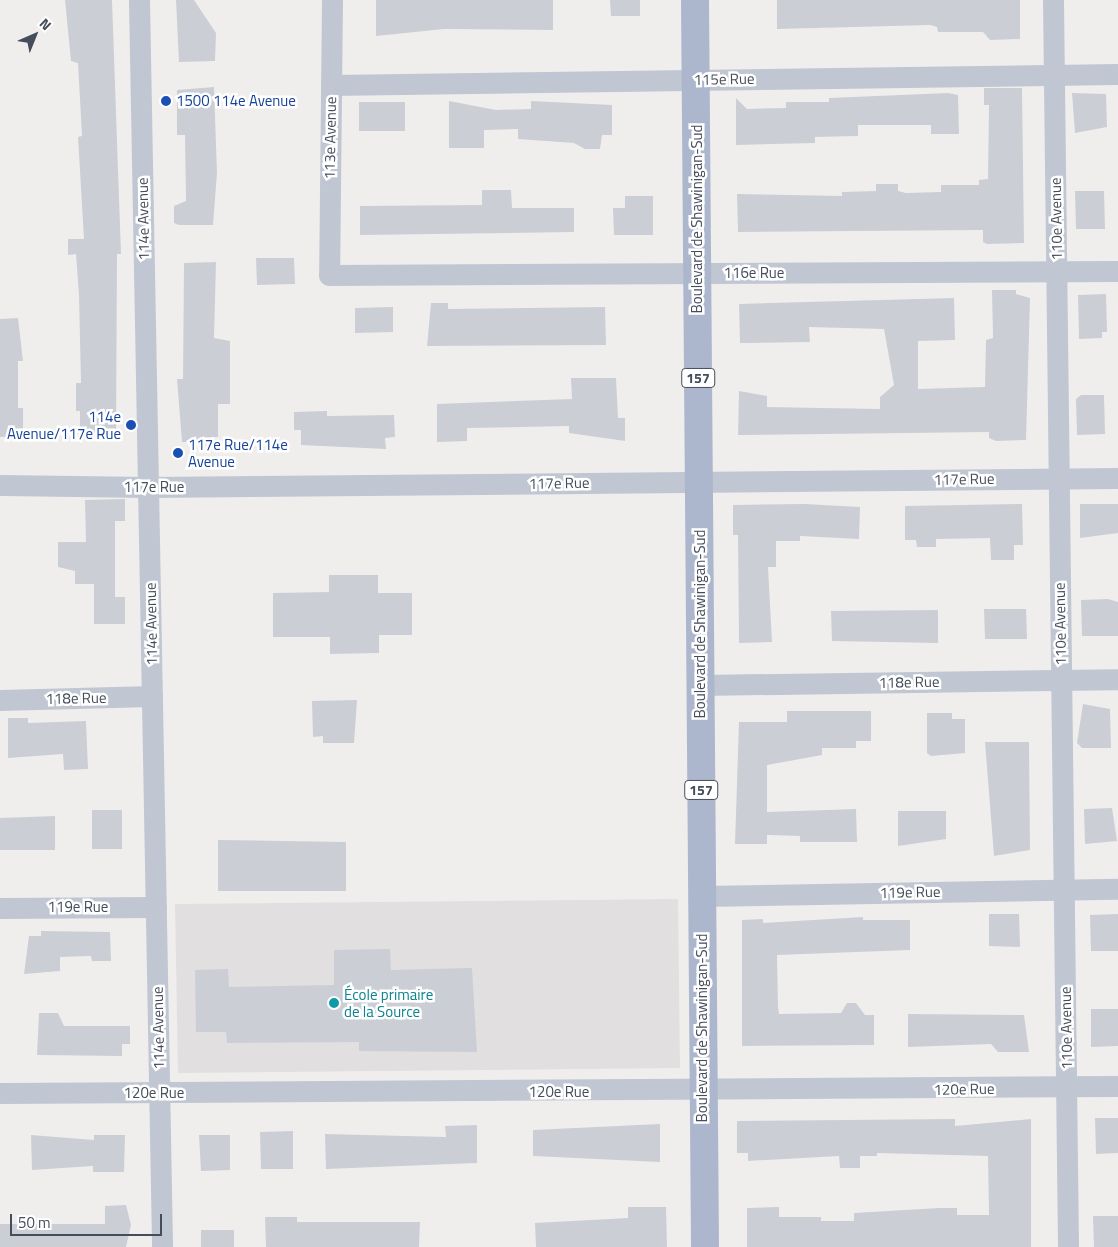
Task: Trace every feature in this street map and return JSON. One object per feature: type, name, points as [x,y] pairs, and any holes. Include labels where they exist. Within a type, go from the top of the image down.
[{"type":"main road","name":"Boulevard de Shawinigan-Sud","points":[[695,0],[702,1092],[705,1247]]},
{"type":"street","name":"114e Avenue","points":[[139,0],[162,1247]]},
{"type":"street","name":"113e Avenue","points":[[329,275],[332,0]]},
{"type":"street","name":"110e Avenue","points":[[1053,0],[1068,1247]]},
{"type":"street","name":"115e Rue","points":[[331,85],[1118,74]]},
{"type":"street","name":"116e Rue","points":[[329,275],[1118,271]]},
{"type":"street","name":"117e Rue","points":[[0,485],[148,487],[1118,478]]},
{"type":"street","name":"118e Rue","points":[[700,685],[1118,680]]},
{"type":"street","name":"118e Rue","points":[[0,700],[152,696]]},
{"type":"street","name":"119e Rue","points":[[702,896],[1118,889]]},
{"type":"street","name":"119e Rue","points":[[0,908],[156,907]]},
{"type":"street","name":"120e Rue","points":[[0,1093],[702,1092],[1118,1086]]},
{"type":"shaded area","points":[[678,899],[680,1068],[178,1073],[175,904]]},
{"type":"building","points":[[65,0],[112,0],[121,254],[117,254],[116,436],[80,437],[80,411],[76,411],[76,383],[81,383],[79,295],[76,254],[68,255],[68,239],[84,239],[78,137],[82,136],[78,63],[71,61]]},
{"type":"building","points":[[176,0],[194,0],[216,33],[215,61],[179,62]]},
{"type":"building","points":[[376,0],[553,0],[553,30],[444,29],[376,36]]},
{"type":"building","points":[[610,0],[640,0],[640,16],[611,16]]},
{"type":"building","points":[[777,0],[1020,0],[1020,39],[990,40],[983,32],[938,32],[937,27],[930,25],[777,29]]},
{"type":"building","points":[[214,87],[217,173],[213,225],[179,225],[174,223],[174,206],[186,201],[185,135],[177,135],[177,90]]},
{"type":"building","points":[[984,88],[1022,88],[1024,243],[987,244],[983,242],[983,230],[738,232],[737,194],[842,196],[842,192],[876,191],[876,184],[898,184],[898,191],[906,193],[941,192],[941,185],[979,185],[979,180],[988,179],[989,105],[984,105]]},
{"type":"building","points":[[948,93],[958,95],[959,134],[931,134],[931,125],[858,125],[858,136],[815,137],[815,143],[736,145],[736,98],[747,109],[786,108],[786,102],[829,102],[829,98]]},
{"type":"building","points":[[1072,93],[1106,94],[1107,127],[1075,133]]},
{"type":"building","points":[[449,101],[496,110],[531,109],[531,101],[612,105],[612,135],[602,135],[600,149],[585,149],[574,143],[518,139],[518,129],[484,130],[484,148],[449,148]]},
{"type":"building","points":[[359,102],[405,102],[405,131],[359,131]]},
{"type":"building","points":[[482,190],[511,190],[512,208],[574,208],[574,232],[360,235],[360,206],[482,205]]},
{"type":"building","points":[[1075,191],[1104,191],[1105,229],[1076,229]]},
{"type":"building","points":[[625,196],[653,196],[653,235],[614,235],[613,208],[625,208]]},
{"type":"building","points":[[256,258],[294,258],[295,284],[257,285]]},
{"type":"building","points":[[216,262],[214,338],[230,341],[230,404],[218,404],[218,437],[211,437],[211,442],[182,442],[177,379],[183,379],[184,263]]},
{"type":"building","points":[[992,290],[1016,290],[1016,294],[1030,298],[1026,440],[996,441],[989,438],[989,432],[738,435],[739,391],[767,396],[767,407],[880,409],[880,397],[894,385],[884,329],[809,327],[810,342],[740,343],[739,304],[954,298],[955,340],[918,341],[918,389],[985,387],[986,340],[993,338]]},
{"type":"building","points":[[1106,294],[1107,332],[1102,332],[1102,338],[1079,339],[1078,295]]},
{"type":"building","points":[[431,303],[448,303],[448,309],[605,307],[606,345],[427,346]]},
{"type":"building","points":[[393,307],[393,332],[355,333],[355,308]]},
{"type":"building","points":[[18,318],[23,361],[18,361],[18,408],[23,408],[23,436],[0,437],[0,319]]},
{"type":"building","points":[[571,378],[616,378],[618,418],[625,418],[625,441],[569,433],[569,426],[467,428],[467,441],[437,442],[437,404],[572,399]]},
{"type":"building","points":[[1081,395],[1104,395],[1105,434],[1077,435],[1076,399]]},
{"type":"building","points":[[327,411],[327,416],[394,415],[395,437],[385,438],[386,449],[301,445],[301,430],[294,430],[294,412]]},
{"type":"building","points":[[125,499],[125,521],[115,521],[115,597],[125,597],[125,624],[94,624],[94,584],[75,584],[75,571],[58,567],[58,542],[86,542],[85,500]]},
{"type":"building","points":[[805,504],[860,507],[859,539],[800,536],[800,541],[776,541],[776,567],[768,567],[772,642],[739,643],[738,535],[733,535],[733,505]]},
{"type":"building","points":[[1022,504],[1023,545],[1014,545],[1014,560],[991,560],[990,538],[936,539],[936,547],[917,547],[916,540],[905,540],[905,506]]},
{"type":"building","points":[[1080,504],[1118,504],[1118,533],[1080,538]]},
{"type":"building","points":[[329,575],[378,575],[378,593],[412,593],[412,635],[379,635],[379,653],[330,654],[330,637],[273,637],[273,593],[329,592]]},
{"type":"building","points":[[1108,599],[1118,602],[1118,636],[1082,636],[1081,600]]},
{"type":"building","points":[[984,609],[1026,609],[1027,639],[985,639]]},
{"type":"building","points":[[938,610],[938,643],[832,641],[831,611]]},
{"type":"building","points":[[357,700],[354,743],[323,743],[323,736],[313,737],[312,701]]},
{"type":"building","points":[[1083,704],[1110,709],[1111,748],[1082,748],[1077,743]]},
{"type":"building","points":[[787,711],[871,711],[871,741],[856,741],[856,748],[822,748],[822,755],[767,765],[767,812],[856,809],[857,842],[800,842],[800,836],[767,835],[767,844],[735,844],[739,722],[787,722]]},
{"type":"building","points":[[927,713],[952,713],[952,719],[965,719],[965,753],[931,756],[927,753]]},
{"type":"building","points":[[8,718],[28,718],[28,723],[86,721],[88,769],[64,770],[63,754],[8,758]]},
{"type":"building","points":[[985,742],[1029,742],[1030,850],[994,856]]},
{"type":"building","points":[[1112,808],[1117,841],[1085,844],[1084,809]]},
{"type":"building","points":[[92,810],[122,810],[122,849],[92,849]]},
{"type":"building","points":[[898,811],[946,811],[946,839],[898,846]]},
{"type":"building","points":[[55,816],[55,850],[0,850],[0,818]]},
{"type":"building","points":[[218,840],[346,842],[346,891],[218,891]]},
{"type":"building","points":[[989,914],[1019,914],[1020,947],[989,946]]},
{"type":"building","points":[[1118,914],[1118,951],[1091,951],[1090,915]]},
{"type":"building","points":[[863,917],[863,920],[910,920],[910,950],[777,955],[778,1007],[779,1014],[841,1013],[847,1003],[856,1003],[865,1015],[874,1015],[874,1045],[742,1046],[742,920],[763,919],[763,923]]},
{"type":"building","points":[[41,931],[110,932],[111,961],[92,961],[91,956],[60,957],[60,971],[24,974],[29,936],[41,936]]},
{"type":"building","name":"École primaire de la Source","points":[[390,949],[391,970],[472,968],[477,1052],[359,1051],[359,1042],[227,1043],[226,1032],[196,1032],[195,970],[228,969],[229,987],[334,985],[334,950]]},
{"type":"building","points":[[1091,1009],[1118,1009],[1118,1046],[1091,1047]]},
{"type":"building","points":[[39,1013],[58,1013],[64,1026],[130,1026],[130,1044],[122,1044],[122,1056],[37,1055]]},
{"type":"building","points":[[908,1014],[1024,1015],[1029,1052],[998,1052],[991,1044],[908,1047]]},
{"type":"building","points":[[1095,1118],[1118,1118],[1118,1153],[1096,1154]]},
{"type":"building","points":[[955,1119],[955,1126],[1031,1119],[1031,1247],[747,1247],[747,1208],[779,1207],[779,1217],[821,1217],[821,1221],[854,1221],[854,1213],[939,1208],[957,1208],[957,1215],[989,1215],[988,1156],[877,1153],[877,1156],[860,1156],[860,1168],[840,1168],[839,1156],[748,1161],[748,1153],[737,1153],[737,1121]]},
{"type":"building","points":[[660,1124],[660,1162],[533,1156],[533,1130]]},
{"type":"building","points":[[477,1125],[477,1163],[326,1169],[325,1134],[446,1137],[445,1126]]},
{"type":"building","points":[[293,1131],[293,1169],[261,1169],[260,1132]]},
{"type":"building","points":[[31,1135],[94,1140],[94,1135],[125,1135],[124,1172],[93,1172],[93,1166],[32,1170]]},
{"type":"building","points":[[199,1135],[230,1135],[230,1170],[201,1171]]},
{"type":"building","points":[[126,1205],[131,1225],[126,1247],[0,1247],[0,1224],[105,1224],[105,1206]]},
{"type":"building","points":[[628,1207],[666,1207],[667,1247],[536,1247],[535,1223],[628,1218]]},
{"type":"building","points":[[1093,1216],[1118,1216],[1118,1247],[1094,1247]]},
{"type":"building","points":[[265,1217],[297,1217],[297,1222],[420,1222],[419,1247],[266,1247]]},
{"type":"building","points":[[201,1230],[234,1230],[234,1247],[201,1247]]},
{"type":"place","name":"1500 114e Avenue","points":[[166,101]]},
{"type":"place","name":"114e Avenue/117e Rue","points":[[131,425]]},
{"type":"place","name":"117e Rue/114e Avenue","points":[[178,453]]},
{"type":"place","name":"École primaire de la Source","points":[[334,1003]]}]
